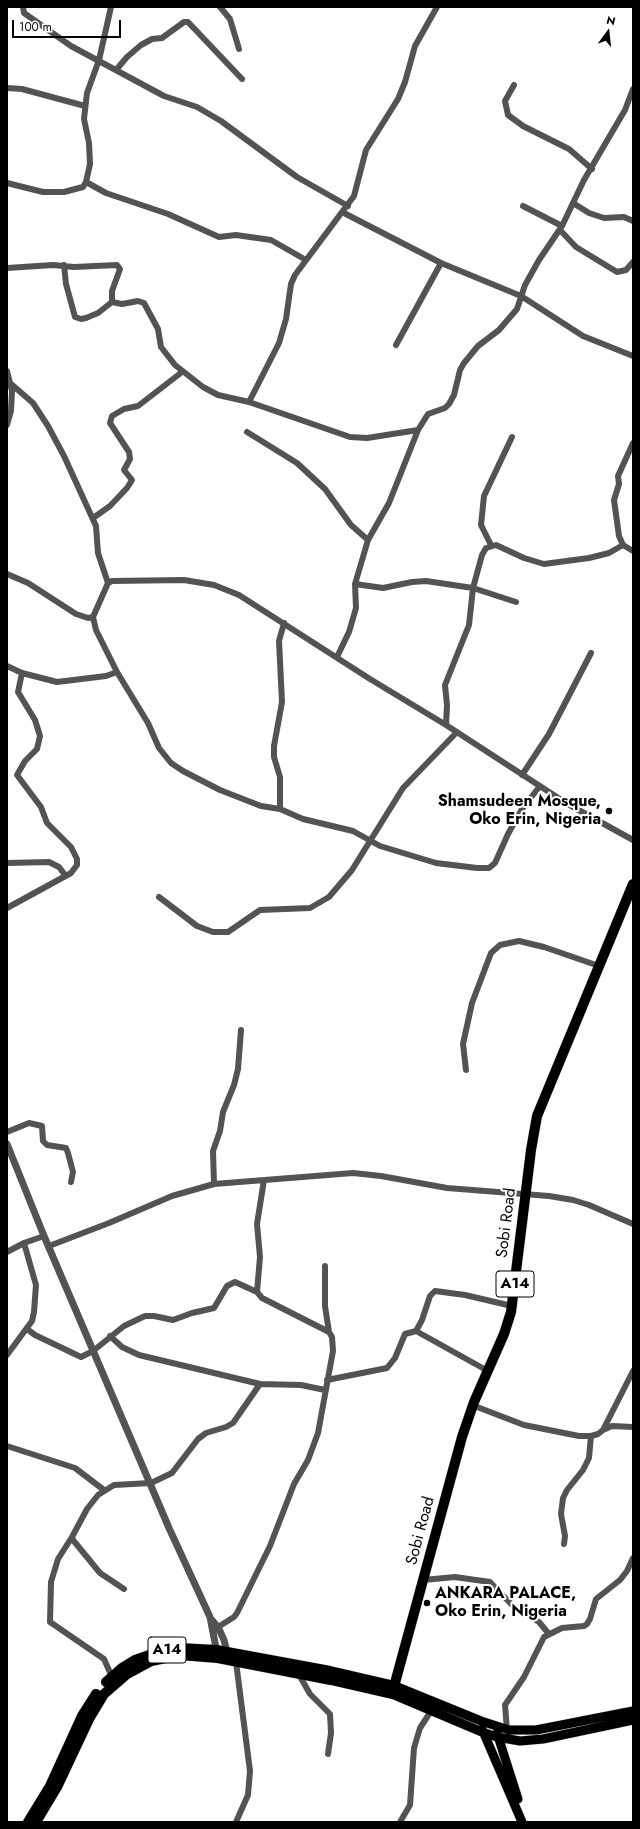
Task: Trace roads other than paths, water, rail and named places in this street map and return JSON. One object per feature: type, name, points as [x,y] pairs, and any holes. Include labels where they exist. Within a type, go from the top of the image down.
[{"type":"highway","name":"Sobi Road","points":[[394,1690],[462,1436],[472,1405],[504,1334],[512,1306],[531,1150],[537,1116],[633,884]]},
{"type":"highway","name":"A14","points":[[28,1822],[50,1786],[82,1716],[99,1690],[112,1677],[135,1660],[164,1650],[179,1648],[298,1673],[394,1690]]},
{"type":"highway","name":"A14","points":[[36,1822],[57,1787],[97,1705],[114,1684],[138,1667],[166,1657],[188,1655],[225,1657],[352,1675],[394,1690]]},
{"type":"main road","points":[[394,1690],[431,1711],[482,1732],[497,1737],[520,1740],[543,1739],[633,1720]]},
{"type":"main road","points":[[394,1690],[507,1730],[536,1730],[633,1711]]},
{"type":"main road","points":[[481,1721],[482,1732],[523,1821]]},
{"type":"main road","points":[[496,1727],[497,1737],[516,1794],[523,1821]]},
{"type":"street","points":[[23,7],[24,13],[71,46],[164,96],[197,107],[221,121],[297,178],[348,206]]},
{"type":"street","points":[[7,183],[43,192],[64,192],[83,187],[86,182],[90,164],[89,143],[84,119],[85,106],[111,7]]},
{"type":"street","points":[[220,7],[230,19],[239,49]]},
{"type":"street","points":[[249,402],[279,343],[286,319],[291,284],[306,260],[348,206],[358,183],[366,150],[398,99],[406,82],[415,46],[438,7]]},
{"type":"street","points":[[116,70],[127,57],[142,45],[152,39],[162,38],[184,22],[188,22],[242,79]]},
{"type":"street","points":[[514,85],[505,101],[508,115],[523,126],[569,149],[592,169]]},
{"type":"street","points":[[7,88],[22,90],[85,106]]},
{"type":"street","points":[[336,657],[349,632],[356,608],[355,584],[368,540],[389,503],[418,430],[428,414],[445,408],[449,404],[454,395],[460,370],[464,363],[478,346],[509,320],[517,309],[525,285],[539,260],[561,228],[573,203],[625,110],[633,89]]},
{"type":"street","points":[[86,182],[106,194],[176,217],[219,237],[236,235],[271,240],[306,260]]},
{"type":"street","points":[[573,203],[589,213],[604,218],[624,217],[633,221]]},
{"type":"street","points":[[523,206],[561,228],[576,247],[617,272],[626,270],[633,262]]},
{"type":"street","points":[[342,212],[441,263],[521,296],[583,336],[632,353]]},
{"type":"street","points":[[396,345],[441,263]]},
{"type":"street","points":[[7,268],[64,266],[85,267],[108,264],[119,266],[120,275],[112,290],[112,302]]},
{"type":"street","points":[[64,266],[66,284],[75,317],[81,319],[86,318],[98,313],[112,302],[122,304],[138,301],[144,304],[158,329],[161,347],[182,372],[203,387],[218,395],[249,402],[350,437],[367,438],[418,430]]},
{"type":"street","points":[[7,371],[10,383],[11,411],[7,425]]},
{"type":"street","points":[[93,518],[110,506],[127,488],[132,480],[124,470],[130,459],[129,452],[110,423],[112,416],[124,409],[138,406],[182,372]]},
{"type":"street","points":[[10,383],[33,403],[48,426],[93,518],[96,526],[98,553],[108,583],[93,617],[96,630],[117,672],[148,723],[159,748],[172,763],[183,771],[220,790],[261,806],[280,809],[303,819],[337,829],[353,831],[370,839],[380,846],[436,863],[477,868],[489,868],[495,863],[508,834],[522,809],[540,786]]},
{"type":"street","points":[[247,432],[297,463],[325,489],[350,525],[368,540]]},
{"type":"street","points":[[491,545],[481,525],[484,496],[512,437]]},
{"type":"street","points":[[633,443],[618,476],[619,484],[614,500],[618,536],[624,545],[633,551]]},
{"type":"street","points":[[491,545],[496,545],[524,558],[544,564],[589,558],[614,551],[624,545]]},
{"type":"street","points":[[446,725],[447,705],[445,685],[469,625],[473,588],[482,555],[491,545]]},
{"type":"street","points":[[7,574],[28,583],[76,614],[88,618],[93,617]]},
{"type":"street","points":[[108,583],[112,581],[125,580],[184,580],[214,585],[239,595],[446,725],[566,803],[633,840]]},
{"type":"street","points":[[355,584],[383,588],[412,582],[426,581],[473,588],[516,602]]},
{"type":"street","points":[[280,809],[280,777],[274,757],[274,746],[282,702],[279,647],[284,623]]},
{"type":"street","points":[[522,775],[549,734],[591,653]]},
{"type":"street","points":[[7,666],[22,673],[62,682],[106,676],[117,672]]},
{"type":"street","points":[[7,908],[71,873],[76,865],[77,859],[71,847],[47,823],[41,807],[17,775],[25,761],[37,749],[40,736],[35,720],[18,692],[22,673]]},
{"type":"street","points":[[159,897],[197,926],[214,932],[228,932],[260,910],[310,908],[329,897],[352,870],[403,788],[457,732]]},
{"type":"street","points":[[7,863],[49,862],[59,867],[65,875]]},
{"type":"street","points":[[466,1070],[463,1044],[472,1003],[491,953],[500,945],[519,941],[544,947],[599,966]]},
{"type":"street","points":[[214,1184],[213,1151],[220,1130],[223,1112],[234,1085],[238,1069],[241,1030]]},
{"type":"street","points":[[7,1132],[29,1123],[42,1126],[43,1142],[47,1145],[66,1148],[73,1172],[71,1182]]},
{"type":"street","points":[[7,1144],[44,1236],[150,1483],[210,1617],[225,1657]]},
{"type":"street","points":[[49,1246],[109,1223],[172,1196],[214,1184],[353,1173],[381,1176],[448,1188],[526,1194],[574,1200],[633,1224]]},
{"type":"street","points":[[257,1292],[260,1257],[257,1224],[264,1180]]},
{"type":"street","points":[[7,1252],[24,1243],[44,1236]]},
{"type":"street","points":[[7,1354],[27,1329],[33,1316],[36,1285],[24,1243]]},
{"type":"street","points":[[218,1627],[234,1617],[237,1613],[270,1546],[287,1500],[314,1447],[318,1433],[333,1351],[332,1337],[329,1332],[325,1306],[325,1266]]},
{"type":"street","points":[[27,1329],[79,1356],[94,1351],[110,1336],[124,1326],[145,1316],[154,1316],[173,1320],[192,1313],[212,1309],[227,1286],[235,1282],[257,1292],[262,1298],[329,1332]]},
{"type":"street","points":[[416,1331],[422,1320],[430,1296],[435,1291],[483,1298],[512,1306]]},
{"type":"street","points":[[327,1380],[387,1368],[395,1358],[405,1334],[416,1331],[488,1371]]},
{"type":"street","points":[[110,1336],[122,1347],[139,1355],[260,1384],[301,1385],[325,1390]]},
{"type":"street","points":[[603,1430],[633,1371]]},
{"type":"street","points":[[112,1677],[104,1660],[50,1622],[51,1582],[58,1559],[87,1509],[98,1495],[104,1490],[123,1483],[150,1483],[176,1470],[191,1445],[202,1436],[226,1427],[233,1422],[260,1384]]},
{"type":"street","points":[[472,1405],[524,1425],[579,1436],[592,1436],[612,1426],[633,1427]]},
{"type":"street","points":[[564,1544],[565,1536],[561,1514],[562,1498],[586,1464],[592,1436]]},
{"type":"street","points":[[7,1446],[75,1468],[104,1490]]},
{"type":"street","points":[[72,1537],[75,1543],[100,1573],[124,1589]]},
{"type":"street","points":[[507,1730],[505,1705],[524,1677],[544,1637],[562,1628],[584,1626],[587,1624],[596,1600],[620,1580],[627,1571],[633,1558]]},
{"type":"street","points":[[423,1580],[455,1577],[490,1582],[514,1607],[539,1622],[549,1634]]},
{"type":"street","points":[[210,1617],[218,1627],[250,1771],[248,1796],[236,1822]]},
{"type":"street","points":[[298,1673],[310,1694],[330,1714],[331,1733],[328,1754]]},
{"type":"street","points":[[400,1822],[410,1805],[414,1748],[420,1728],[431,1711]]},
{"type":"place","name":"Shamsudeen Mosque, Oko Erin, Nigeria","points":[[609,811]]},
{"type":"place","name":"ANKARA PALACE, Oko Erin, Nigeria","points":[[427,1603]]}]
